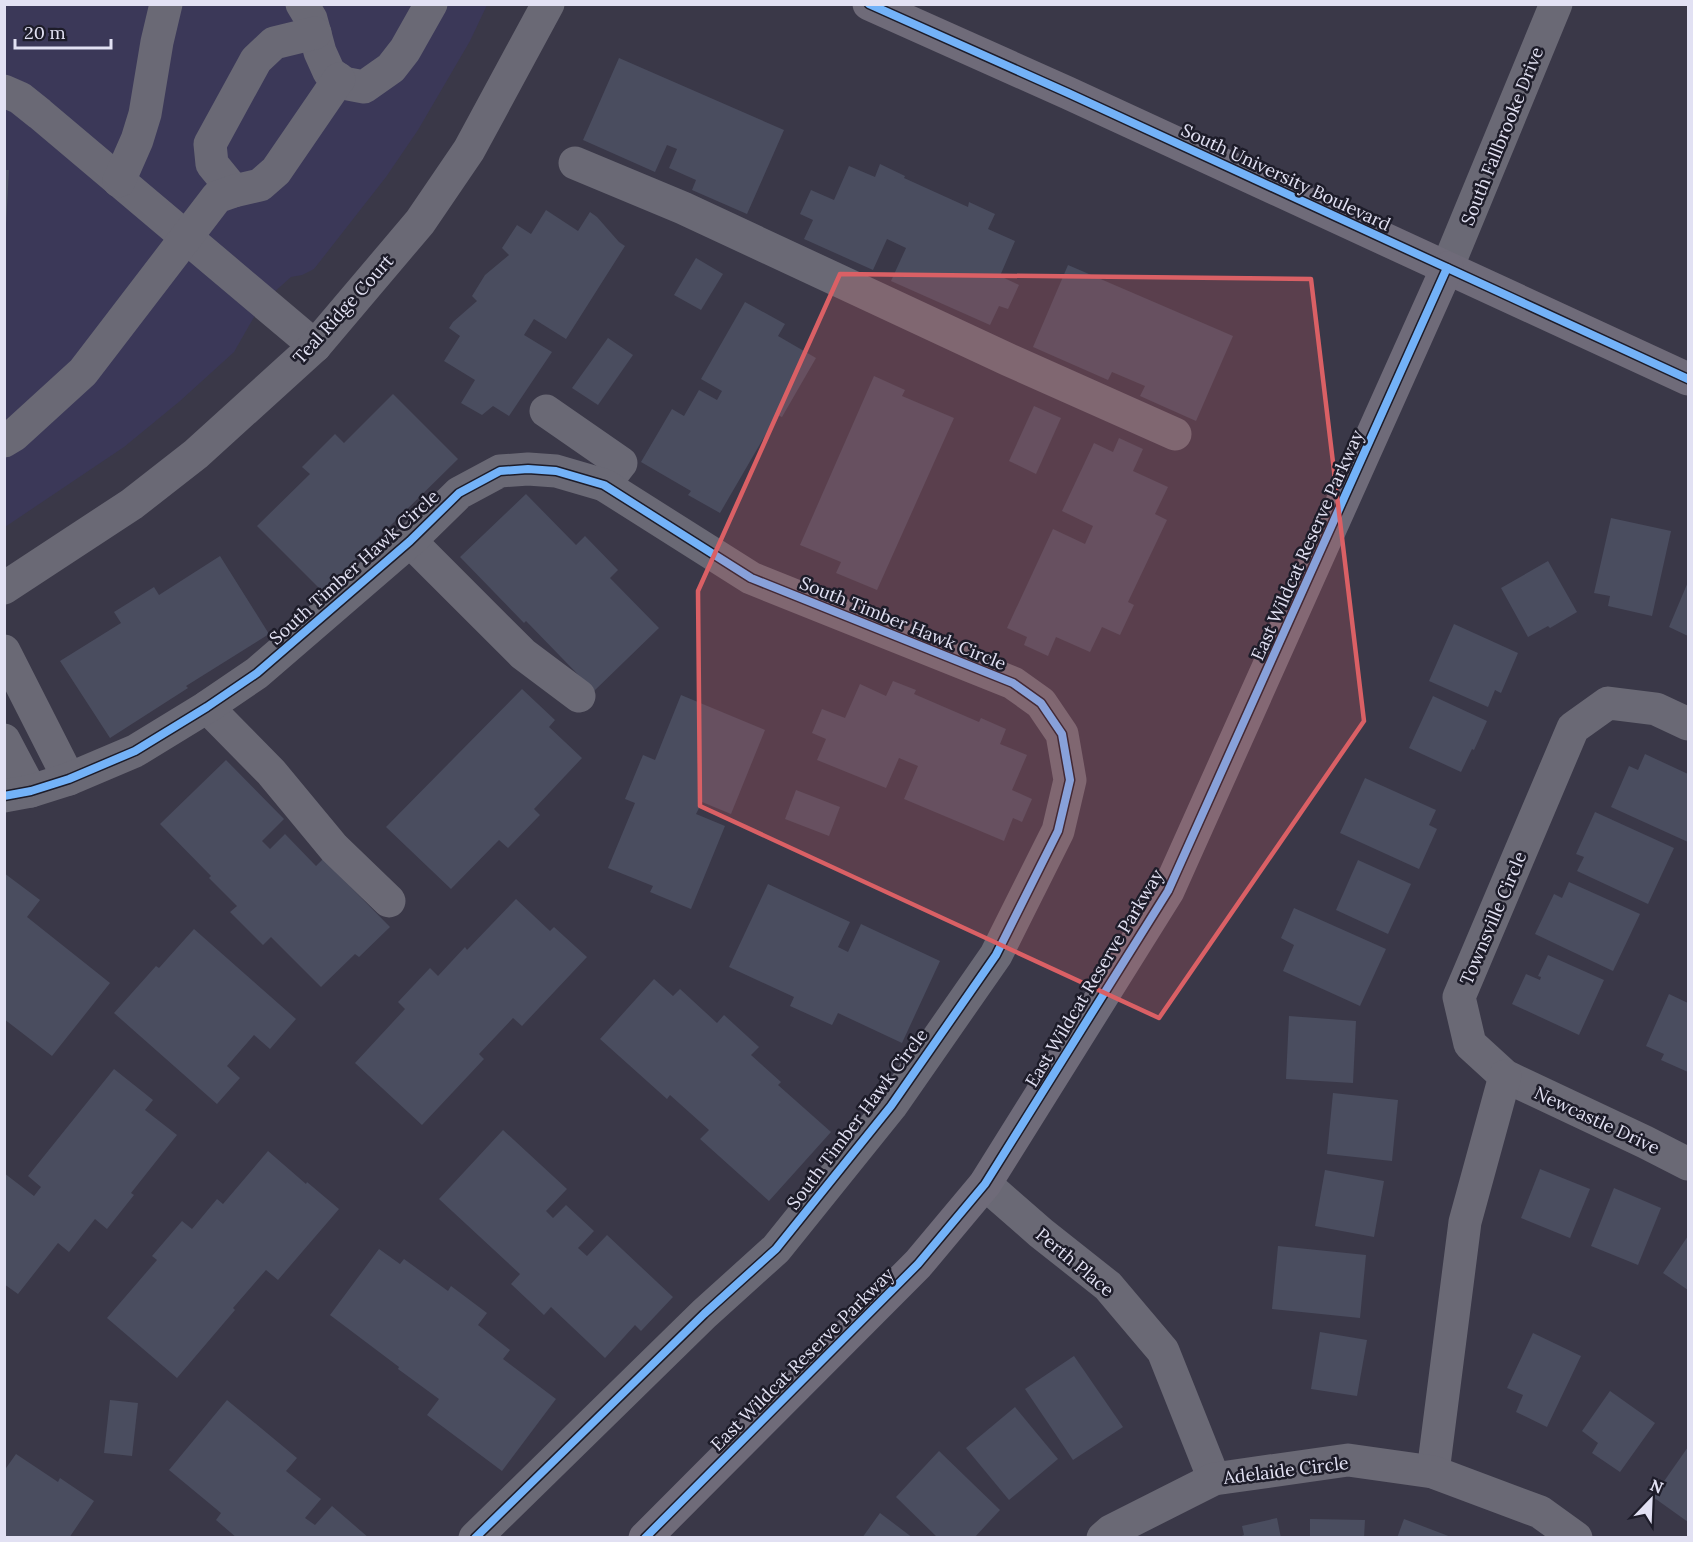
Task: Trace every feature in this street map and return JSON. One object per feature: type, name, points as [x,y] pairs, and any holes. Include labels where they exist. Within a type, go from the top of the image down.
[{"type":"main road","name":"South University Boulevard","points":[[869,4],[1689,379]]},
{"type":"main road","name":"East Wildcat Reserve Parkway","points":[[645,1538],[918,1264],[985,1184],[1168,891],[1448,268]]},
{"type":"street","points":[[119,181],[137,140],[145,114],[166,4]]},
{"type":"street","points":[[234,191],[212,164],[210,144],[256,60],[309,19],[320,52],[330,72],[344,83],[364,87],[391,68],[410,43],[431,4]]},
{"type":"street","name":"Teal Ridge Court","points":[[4,588],[132,504],[196,454],[315,346],[420,222],[469,150],[548,4]]},
{"type":"street","name":"South Fallbrooke Drive","points":[[1448,268],[1556,4]]},
{"type":"street","points":[[4,441],[14,435],[83,372],[217,197],[260,185],[276,171],[339,79]]},
{"type":"street","points":[[4,92],[20,98],[315,346]]},
{"type":"street","points":[[575,163],[683,208],[1009,360],[1175,434]]},
{"type":"street","points":[[546,411],[621,463],[604,484]]},
{"type":"street","name":"South Timber Hawk Circle","points":[[18,794],[69,779],[135,751],[207,706],[257,674],[410,541],[459,494],[500,471],[528,469],[556,471],[604,484],[751,578],[1013,683],[1041,703],[1062,734],[1070,780],[1058,831],[996,955],[891,1106],[776,1249],[704,1314],[475,1538]]},
{"type":"street","points":[[410,541],[523,654],[579,696]]},
{"type":"street","points":[[4,651],[69,779]]},
{"type":"street","name":"Townsville Circle","points":[[1505,1076],[1470,1044],[1459,997],[1573,728],[1608,703],[1656,709],[1689,724]]},
{"type":"street","points":[[207,706],[271,772],[334,848],[389,901]]},
{"type":"street","points":[[4,740],[18,794]]},
{"type":"street","points":[[1433,1472],[1465,1222],[1505,1076]]},
{"type":"street","name":"Newcastle Drive","points":[[1505,1076],[1689,1164]]},
{"type":"street","name":"Perth Place","points":[[985,1184],[1041,1233],[1108,1286],[1162,1351],[1214,1479]]},
{"type":"street","name":"Adelaide Circle","points":[[1103,1538],[1112,1531],[1214,1479],[1348,1460],[1433,1472],[1540,1512],[1576,1538]]},
{"type":"highlighted area","points":[[840,274],[1311,279],[1364,721],[1159,1018],[700,806],[698,591]]},
{"type":"shaded area","points":[[5,5],[487,5],[470,41],[418,130],[386,177],[314,269],[291,277],[262,303],[234,352],[180,401],[124,447],[5,527]]},
{"type":"building","points":[[619,58],[784,130],[747,214],[692,190],[696,180],[669,168],[677,149],[667,145],[655,172],[583,140]]},
{"type":"building","points":[[880,164],[905,176],[904,178],[968,207],[969,202],[995,214],[988,229],[1015,241],[1000,276],[1019,285],[1008,309],[999,306],[990,325],[891,281],[906,248],[887,239],[873,270],[804,239],[813,220],[800,214],[811,190],[834,200],[849,166],[875,177]]},
{"type":"building","points":[[4,170],[9,170],[6,224],[4,224]]},
{"type":"building","points":[[546,210],[578,231],[590,212],[625,246],[566,339],[534,319],[524,335],[552,352],[509,416],[493,406],[482,415],[461,403],[475,380],[444,361],[460,336],[449,328],[477,301],[472,296],[485,275],[509,255],[502,248],[517,225],[531,234]]},
{"type":"building","points":[[696,258],[723,274],[701,310],[674,295]]},
{"type":"building","points":[[1068,265],[1233,336],[1196,421],[1140,396],[1145,386],[1112,372],[1108,380],[1033,347]]},
{"type":"building","points":[[745,302],[785,324],[778,336],[816,358],[782,417],[777,415],[720,513],[688,495],[691,491],[641,462],[672,409],[684,416],[699,390],[717,400],[722,391],[701,379]]},
{"type":"building","points":[[608,338],[633,355],[598,405],[572,388]]},
{"type":"building","points":[[874,376],[905,390],[902,396],[954,418],[877,590],[836,573],[841,562],[800,545]]},
{"type":"building","points":[[393,394],[458,459],[323,592],[257,526],[310,474],[302,467],[335,434],[344,443]]},
{"type":"building","points":[[1034,406],[1061,418],[1036,474],[1009,461]]},
{"type":"building","points":[[1119,438],[1143,449],[1133,471],[1168,487],[1155,514],[1167,520],[1128,602],[1134,605],[1120,635],[1102,627],[1090,652],[1056,637],[1048,656],[1024,645],[1027,637],[1007,628],[1053,529],[1085,544],[1093,526],[1062,511],[1094,443],[1113,452]]},
{"type":"building","points":[[526,494],[576,545],[585,536],[618,570],[610,578],[659,628],[594,691],[460,557]]},
{"type":"building","points":[[1611,518],[1671,531],[1652,616],[1608,606],[1610,596],[1594,593]]},
{"type":"building","points":[[220,556],[269,634],[186,686],[188,688],[110,738],[60,661],[121,623],[114,612],[154,587],[159,595]]},
{"type":"building","points":[[1548,561],[1577,612],[1550,628],[1548,626],[1528,637],[1501,588]]},
{"type":"building","points":[[1688,582],[1688,636],[1669,627]]},
{"type":"building","points":[[1454,624],[1518,653],[1501,693],[1495,690],[1488,707],[1429,681]]},
{"type":"building","points":[[893,681],[916,690],[914,694],[979,722],[981,718],[1006,729],[1000,744],[1027,755],[1012,790],[1032,799],[1022,822],[1013,818],[1004,841],[904,799],[918,766],[899,758],[886,788],[817,760],[826,739],[812,733],[822,709],[845,718],[860,684],[886,696]]},
{"type":"building","points":[[522,689],[555,720],[549,727],[582,758],[534,809],[540,815],[508,848],[499,840],[451,889],[386,827]]},
{"type":"building","points":[[681,695],[765,730],[731,814],[702,802],[696,814],[725,826],[691,909],[650,892],[653,886],[608,868],[635,803],[625,799],[643,755],[655,760]]},
{"type":"building","points":[[1433,696],[1487,721],[1461,772],[1409,748]]},
{"type":"building","points":[[1645,754],[1688,774],[1688,842],[1611,807],[1629,766],[1638,770]]},
{"type":"building","points":[[226,760],[284,819],[262,841],[270,849],[285,834],[316,866],[323,859],[390,927],[359,957],[355,954],[321,987],[271,937],[263,945],[230,912],[237,906],[160,824]]},
{"type":"building","points":[[1365,778],[1436,810],[1429,825],[1437,829],[1419,869],[1340,833]]},
{"type":"building","points":[[796,790],[840,807],[829,836],[785,819]]},
{"type":"building","points":[[1595,812],[1674,848],[1648,904],[1577,871],[1584,857],[1576,854]]},
{"type":"building","points":[[1358,860],[1411,884],[1388,934],[1336,910]]},
{"type":"building","points":[[4,873],[40,900],[27,917],[110,983],[52,1056],[4,1019]]},
{"type":"building","points":[[1569,882],[1640,914],[1613,971],[1535,934],[1554,894],[1562,898]]},
{"type":"building","points":[[768,884],[850,922],[838,947],[848,952],[861,924],[940,961],[902,1043],[838,1013],[832,1025],[790,1006],[794,997],[729,967]]},
{"type":"building","points":[[516,899],[550,931],[554,927],[587,957],[522,1026],[513,1018],[479,1054],[484,1059],[422,1125],[355,1063],[405,1009],[398,1002],[430,968],[438,976],[465,947],[467,950]]},
{"type":"building","points":[[1294,908],[1386,949],[1360,1006],[1283,971],[1294,945],[1281,938]]},
{"type":"building","points":[[194,929],[296,1019],[270,1049],[254,1035],[227,1066],[240,1078],[217,1104],[114,1013],[156,966],[159,968]]},
{"type":"building","points":[[1548,955],[1604,980],[1579,1035],[1512,1004],[1526,974],[1540,980],[1541,977],[1538,976]]},
{"type":"building","points":[[654,979],[673,996],[680,989],[717,1023],[724,1015],[759,1047],[751,1055],[781,1082],[778,1085],[831,1132],[769,1201],[700,1139],[709,1130],[670,1095],[667,1099],[600,1039]]},
{"type":"building","points":[[1669,994],[1688,1003],[1688,1072],[1661,1060],[1664,1054],[1646,1046]]},
{"type":"building","points":[[1289,1016],[1356,1021],[1353,1083],[1286,1079]]},
{"type":"building","points":[[114,1069],[153,1100],[145,1110],[177,1135],[131,1193],[134,1195],[107,1229],[95,1219],[69,1252],[58,1243],[18,1294],[4,1284],[4,1173],[34,1196],[41,1187],[28,1176]]},
{"type":"building","points":[[1333,1093],[1398,1100],[1392,1161],[1327,1154]]},
{"type":"building","points":[[503,1130],[567,1189],[546,1211],[553,1218],[566,1205],[594,1231],[578,1248],[587,1256],[607,1235],[673,1297],[641,1331],[635,1325],[605,1358],[551,1307],[544,1315],[511,1284],[520,1274],[439,1199]]},
{"type":"building","points":[[268,1151],[339,1209],[278,1280],[266,1270],[177,1378],[107,1318],[157,1260],[152,1256],[182,1221],[192,1229],[217,1199],[223,1204]]},
{"type":"building","points":[[1540,1169],[1590,1189],[1570,1238],[1521,1218]]},
{"type":"building","points":[[1325,1170],[1384,1181],[1374,1237],[1315,1226]]},
{"type":"building","points":[[1614,1188],[1661,1208],[1638,1265],[1591,1246]]},
{"type":"building","points":[[1688,1236],[1688,1290],[1663,1273]]},
{"type":"building","points":[[1278,1246],[1366,1255],[1360,1318],[1272,1309]]},
{"type":"building","points":[[379,1249],[400,1264],[404,1259],[448,1291],[451,1286],[487,1313],[478,1325],[510,1350],[503,1359],[556,1399],[502,1471],[427,1415],[439,1399],[330,1315]]},
{"type":"building","points":[[1320,1332],[1367,1340],[1357,1396],[1311,1389]]},
{"type":"building","points":[[1533,1333],[1581,1356],[1547,1427],[1516,1412],[1523,1395],[1507,1388]]},
{"type":"building","points":[[1074,1356],[1123,1427],[1073,1460],[1025,1389]]},
{"type":"building","points":[[1610,1391],[1655,1423],[1620,1472],[1592,1453],[1598,1443],[1582,1431]]},
{"type":"building","points":[[110,1400],[138,1403],[132,1456],[104,1453]]},
{"type":"building","points":[[227,1400],[297,1458],[286,1471],[321,1499],[305,1518],[315,1525],[332,1506],[369,1538],[237,1538],[216,1520],[221,1513],[169,1470]]},
{"type":"building","points":[[1015,1407],[1058,1459],[1009,1500],[966,1448]]},
{"type":"building","points":[[1688,1447],[1688,1522],[1653,1497]]},
{"type":"building","points":[[939,1451],[1000,1510],[974,1538],[938,1538],[896,1497]]},
{"type":"building","points":[[16,1454],[58,1482],[60,1478],[94,1501],[69,1538],[4,1538],[4,1471]]},
{"type":"building","points":[[880,1513],[913,1538],[862,1538]]},
{"type":"building","points":[[1277,1518],[1281,1538],[1237,1538],[1244,1535],[1242,1526]]},
{"type":"building","points":[[1310,1519],[1365,1520],[1364,1538],[1310,1538]]},
{"type":"building","points":[[1404,1519],[1451,1537],[1451,1538],[1397,1538]]},
{"type":"cycle path","points":[[869,4],[1068,93],[1688,379]]},
{"type":"cycle path","points":[[645,1538],[918,1264],[985,1184],[1168,891],[1447,268]]},
{"type":"cycle path","points":[[4,796],[31,791],[69,779],[135,751],[207,707],[257,673],[410,541],[459,493],[500,471],[528,469],[556,471],[604,485],[751,578],[1013,683],[1041,703],[1062,734],[1070,780],[1058,831],[996,955],[891,1106],[776,1249],[704,1314],[475,1538]]}]
